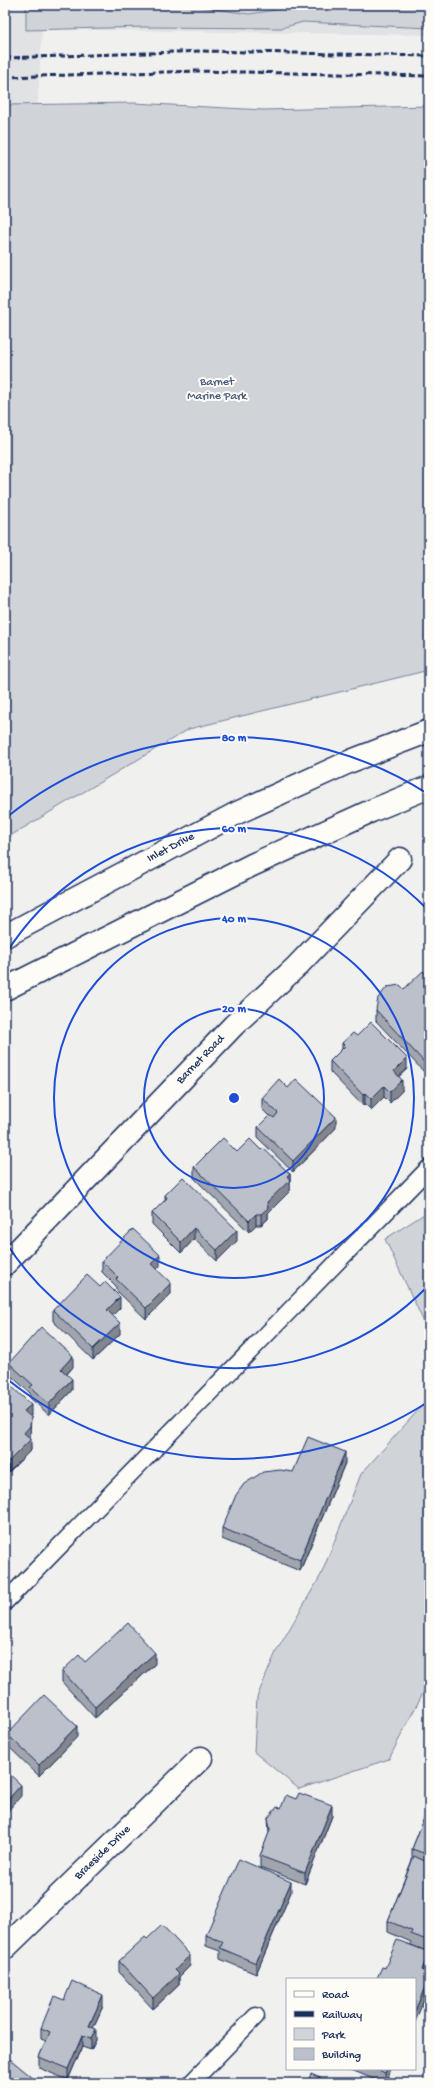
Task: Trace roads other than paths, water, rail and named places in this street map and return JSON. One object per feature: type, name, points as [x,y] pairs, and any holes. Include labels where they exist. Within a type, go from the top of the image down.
[{"type":"main road","name":"Inlet Drive","points":[[5,936],[237,813],[352,761],[429,731]]},
{"type":"main road","points":[[5,989],[252,866],[371,811],[429,787]]},
{"type":"main road","name":"Barnet Road","points":[[5,1264],[234,1025],[297,966],[400,859]]},
{"type":"main road","name":"Braeside Drive","points":[[5,1948],[201,1758]]},
{"type":"lane","points":[[5,1602],[428,1170]]},
{"type":"lane","points":[[191,2083],[256,2016]]},
{"type":"railway","points":[[5,58],[203,51],[429,56]]},
{"type":"railway","points":[[5,77],[197,71],[429,76]]},
{"type":"park label","name":"Barnet Marine Park","points":[[217,390]]}]
